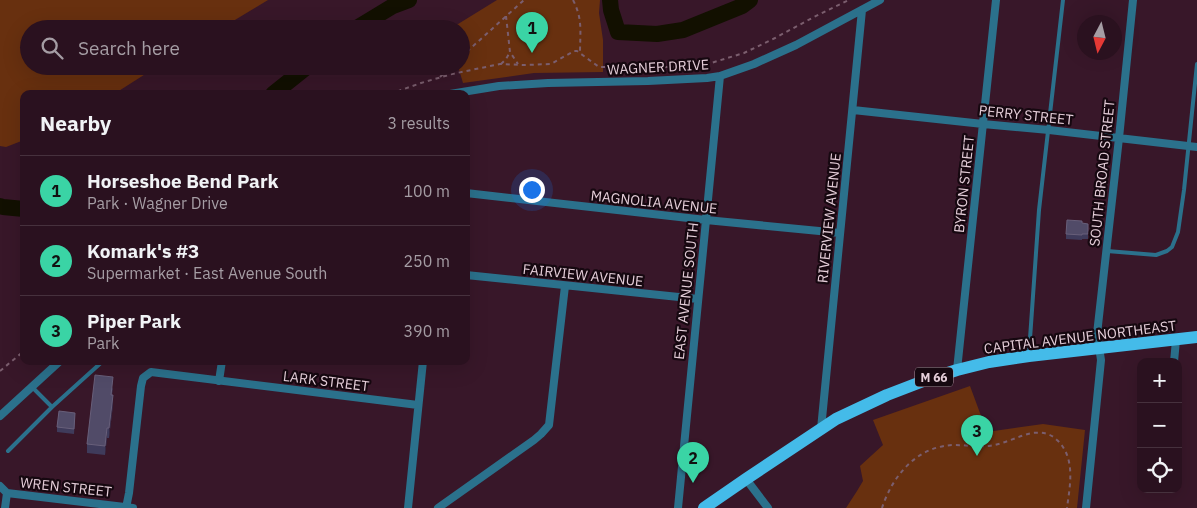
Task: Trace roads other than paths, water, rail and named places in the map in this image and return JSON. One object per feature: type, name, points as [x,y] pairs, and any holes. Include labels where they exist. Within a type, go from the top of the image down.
[{"type":"main road","name":"CAPITAL AVENUE NORTHEAST","points":[[704,508],[836,419],[887,395],[926,380],[990,362],[1197,338]]},
{"type":"street","name":"WAGNER DRIVE","points":[[470,91],[499,86],[548,83],[648,82],[720,76],[754,64],[796,45],[880,0]]},
{"type":"street","name":"BYRON STREET","points":[[957,370],[996,0]]},
{"type":"street","name":"SOUTH BROAD STREET","points":[[1086,508],[1101,360],[1097,334],[1133,0]]},
{"type":"street","name":"RIVERVIEW AVENUE","points":[[821,429],[862,10]]},
{"type":"street","name":"EAST AVENUE SOUTH","points":[[678,508],[720,76]]},
{"type":"street","name":"PERRY STREET","points":[[853,110],[1197,147]]},
{"type":"street","name":"MAGNOLIA AVENUE","points":[[470,193],[840,233]]},
{"type":"street","name":"FAIRVIEW AVENUE","points":[[470,275],[698,299]]},
{"type":"street","points":[[438,508],[534,440],[549,425],[565,286]]},
{"type":"street","points":[[1174,358],[1176,340]]},
{"type":"street","points":[[0,416],[56,365]]},
{"type":"street","points":[[219,381],[221,365]]},
{"type":"street","points":[[408,508],[423,365]]},
{"type":"street","name":"LARK STREET","points":[[128,507],[143,378],[151,372],[418,404]]},
{"type":"street","points":[[746,478],[768,508]]},
{"type":"street","name":"WREN STREET","points":[[0,486],[7,493],[128,507]]},
{"type":"street","points":[[5,508],[7,493]]},
{"type":"lane","points":[[1029,356],[1039,210],[1063,0]]},
{"type":"lane","points":[[1106,251],[1156,255],[1172,247],[1178,232],[1184,190],[1197,64]]},
{"type":"lane","points":[[8,451],[52,407],[99,365]]},
{"type":"lane","points":[[32,387],[52,407]]},
{"type":"waterway","points":[[370,20],[393,6],[409,0]]},
{"type":"waterway","points":[[610,0],[618,32],[657,34],[683,30],[742,6],[750,0]]},
{"type":"waterway","points":[[278,90],[297,75]]},
{"type":"waterway","points":[[0,206],[20,209]]},
{"type":"place","name":"Horseshoe Bend Park","points":[[532,53]]},
{"type":"place","name":"Piper Park","points":[[977,456]]},
{"type":"place","name":"Komark's #3","points":[[693,483]]}]
